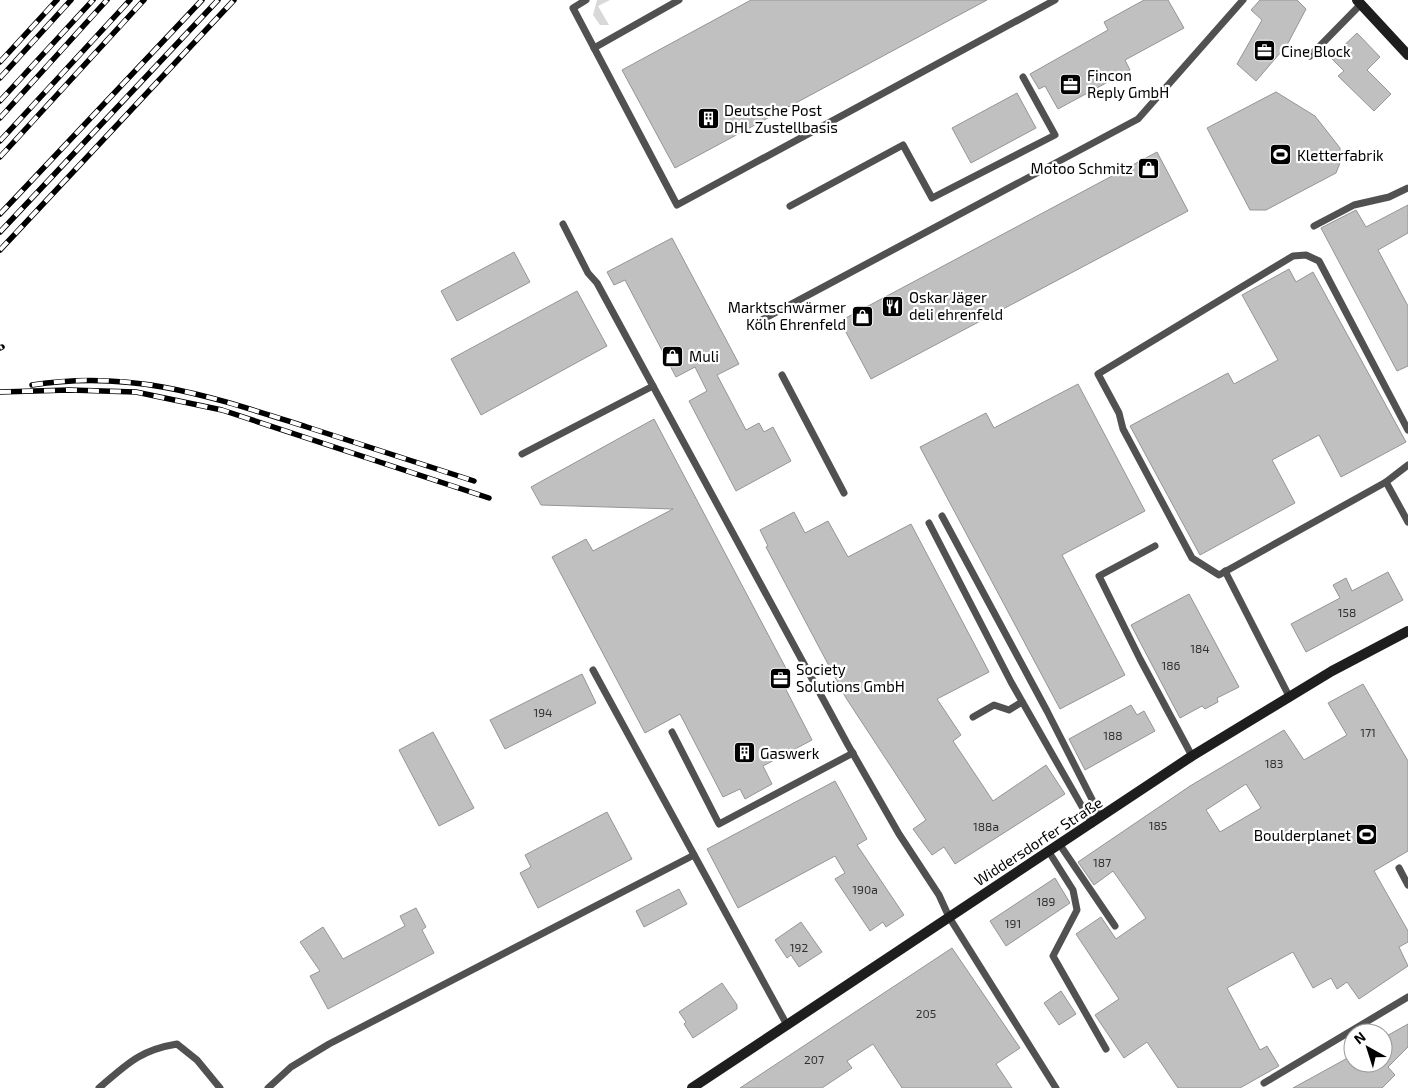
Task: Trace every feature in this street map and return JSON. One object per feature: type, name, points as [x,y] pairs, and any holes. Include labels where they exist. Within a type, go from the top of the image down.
[{"type":"main road","points":[[1359,2],[1408,55]]},
{"type":"main road","name":"Widdersdorfer Straße","points":[[692,1088],[1192,756],[1332,671],[1408,631]]},
{"type":"lane","points":[[586,0],[572,8],[677,205],[1055,0]]},
{"type":"lane","points":[[594,48],[679,0]]},
{"type":"lane","points":[[754,324],[967,210],[1105,139],[1138,119],[1243,0]]},
{"type":"lane","points":[[1310,56],[1359,2]]},
{"type":"lane","points":[[790,206],[903,144],[932,198],[1055,135],[1023,77]]},
{"type":"lane","points":[[1314,226],[1354,205],[1389,197],[1408,188]]},
{"type":"lane","points":[[563,224],[588,273],[597,283],[899,834],[939,895],[949,917],[1056,1088]]},
{"type":"lane","points":[[1408,430],[1319,261],[1306,255],[1293,256],[1098,374],[1119,413],[1123,429],[1192,558],[1218,575],[1386,482],[1408,464]]},
{"type":"lane","points":[[782,375],[844,493]]},
{"type":"lane","points":[[522,454],[653,386]]},
{"type":"lane","points":[[1386,482],[1408,522]]},
{"type":"lane","points":[[942,516],[1048,711],[1102,817]]},
{"type":"lane","points":[[929,523],[1022,702],[1092,824]]},
{"type":"lane","points":[[1155,546],[1099,576],[1140,659],[1192,756]]},
{"type":"lane","points":[[1226,571],[1290,698]]},
{"type":"lane","points":[[593,670],[787,1025]]},
{"type":"lane","points":[[973,717],[994,705],[1009,710],[1022,702]]},
{"type":"lane","points":[[672,732],[719,824],[853,753]]},
{"type":"lane","points":[[1060,845],[1115,926]]},
{"type":"lane","points":[[1049,852],[1073,890],[1077,910],[1053,956],[1106,1049]]},
{"type":"lane","points":[[268,1088],[291,1067],[329,1044],[694,855]]},
{"type":"lane","points":[[1399,868],[1408,885]]},
{"type":"lane","points":[[1264,1083],[1408,997]]},
{"type":"lane","points":[[99,1088],[132,1059],[155,1047],[177,1044],[197,1060],[220,1088]]},
{"type":"shaded area","points":[[597,0],[610,0],[598,6],[609,25],[600,25],[593,15]]},
{"type":"building","name":"Deutsche Post DHL Zustellbasis","points":[[751,0],[987,0],[675,168],[622,70]]},
{"type":"building","points":[[1144,0],[1168,0],[1184,28],[1125,60],[1130,70],[1058,109],[1045,86],[1039,89],[1030,74],[1108,30],[1104,22]]},
{"type":"building","points":[[1260,0],[1297,0],[1306,9],[1287,45],[1256,81],[1237,64],[1262,20],[1251,10]]},
{"type":"building","points":[[1357,33],[1380,57],[1367,70],[1391,94],[1374,111],[1338,76],[1344,71],[1331,58]]},
{"type":"building","name":"Kletterfabrik","points":[[1276,92],[1315,116],[1340,148],[1340,163],[1336,173],[1266,210],[1250,210],[1207,128]]},
{"type":"building","points":[[1017,93],[1036,128],[971,163],[952,128]]},
{"type":"building","points":[[1157,152],[1188,211],[871,379],[840,321]]},
{"type":"building","points":[[1408,205],[1408,233],[1378,250],[1408,306],[1408,366],[1397,371],[1321,228],[1356,210],[1366,227]]},
{"type":"building","points":[[672,238],[739,364],[717,375],[746,430],[759,423],[764,432],[773,427],[791,461],[736,491],[689,401],[707,391],[695,367],[676,377],[625,280],[614,285],[607,272]]},
{"type":"building","points":[[514,252],[530,282],[457,321],[441,291]]},
{"type":"building","points":[[1289,269],[1296,282],[1313,272],[1406,442],[1341,477],[1319,435],[1272,460],[1295,503],[1200,555],[1130,426],[1228,373],[1234,384],[1278,360],[1242,295]]},
{"type":"building","points":[[577,291],[607,346],[481,415],[451,359]]},
{"type":"building","points":[[1078,384],[1145,511],[1062,555],[1125,675],[1060,709],[920,447],[986,413],[994,428]]},
{"type":"building","points":[[654,419],[790,676],[781,680],[812,740],[763,766],[772,784],[745,799],[740,789],[723,797],[680,714],[645,733],[552,557],[586,539],[593,551],[673,509],[541,505],[531,487]]},
{"type":"building","points":[[794,512],[805,533],[828,521],[848,557],[911,524],[989,672],[937,699],[961,735],[953,741],[993,801],[1046,765],[1065,794],[955,864],[944,847],[932,855],[913,829],[926,820],[846,698],[766,547],[768,546],[760,530]]},
{"type":"building","points":[[1388,572],[1403,600],[1306,652],[1291,624],[1340,598],[1333,585],[1346,578],[1352,591]]},
{"type":"building","points":[[1189,594],[1239,687],[1217,698],[1218,702],[1205,709],[1202,706],[1180,718],[1131,625]]},
{"type":"building","points":[[582,674],[596,703],[505,749],[490,720]]},
{"type":"building","points":[[1363,684],[1408,761],[1408,851],[1374,871],[1408,931],[1408,942],[1399,947],[1408,966],[1359,999],[1347,982],[1337,989],[1331,978],[1313,988],[1293,952],[1227,988],[1260,1050],[1267,1046],[1279,1066],[1240,1088],[1178,1088],[1147,1042],[1124,1058],[1095,1015],[1119,999],[1076,934],[1101,917],[1116,939],[1146,918],[1113,871],[1094,885],[1078,862],[1190,786],[1284,730],[1304,760],[1347,735],[1328,703]],"holes":[[[1246,784],[1261,808],[1220,832],[1206,810]]]},
{"type":"building","points":[[1131,705],[1137,715],[1144,711],[1155,731],[1085,770],[1069,739]]},
{"type":"building","points":[[433,732],[474,808],[439,826],[399,750]]},
{"type":"building","points":[[835,781],[867,839],[857,845],[904,915],[886,927],[883,922],[870,931],[835,879],[845,873],[835,856],[738,908],[707,849]]},
{"type":"building","points":[[607,812],[632,859],[538,908],[520,873],[531,867],[525,855]]},
{"type":"building","points":[[1055,878],[1070,903],[1006,946],[990,921]]},
{"type":"building","points":[[679,889],[687,904],[644,927],[636,911]]},
{"type":"building","points":[[416,908],[426,927],[422,930],[434,953],[328,1009],[310,976],[320,971],[300,942],[323,927],[343,959],[405,926],[400,916]]},
{"type":"building","points":[[801,922],[822,952],[799,967],[791,955],[787,958],[775,940]]},
{"type":"building","points":[[952,948],[1020,1048],[996,1064],[1012,1088],[902,1088],[873,1044],[847,1061],[852,1068],[822,1088],[740,1088]]},
{"type":"building","points":[[722,983],[737,1005],[737,1009],[693,1038],[679,1012]]},
{"type":"building","points":[[1061,991],[1076,1014],[1059,1025],[1044,1003]]},
{"type":"building","points":[[1408,1024],[1408,1047],[1393,1062],[1393,1032]]},
{"type":"building","points":[[1343,1060],[1343,1073],[1393,1073],[1395,1075],[1382,1088],[1293,1088]]},
{"type":"railway","points":[[0,62],[57,0]]},
{"type":"railway","points":[[0,78],[71,0]]},
{"type":"railway","points":[[0,101],[93,0]]},
{"type":"railway","points":[[0,118],[107,0]]},
{"type":"railway","points":[[0,141],[130,0]]},
{"type":"railway","points":[[0,157],[144,0]]},
{"type":"railway","points":[[0,214],[202,0]]},
{"type":"railway","points":[[0,232],[218,0]]},
{"type":"railway","points":[[0,250],[234,0]]},
{"type":"railway","points":[[32,385],[69,381],[139,383],[205,396],[474,481]]},
{"type":"railway","points":[[0,392],[69,390],[136,392],[222,410],[489,498]]},
{"type":"place","name":"Cine Block","points":[[1265,51]]},
{"type":"place","name":"Fincon Reply GmbH","points":[[1071,84]]},
{"type":"place","name":"Deutsche Post DHL Zustellbasis","points":[[708,119]]},
{"type":"place","name":"Kletterfabrik","points":[[1281,155]]},
{"type":"place","name":"Motoo Schmitz","points":[[1149,168]]},
{"type":"place","name":"Oskar Jäger deli ehrenfeld","points":[[893,306]]},
{"type":"place","name":"Marktschwärmer Köln Ehrenfeld","points":[[862,316]]},
{"type":"place","name":"Muli","points":[[673,356]]},
{"type":"place","name":"Society Solutions GmbH","points":[[780,678]]},
{"type":"place","name":"Gaswerk","points":[[744,753]]},
{"type":"place","name":"Boulderplanet","points":[[1367,835]]}]
